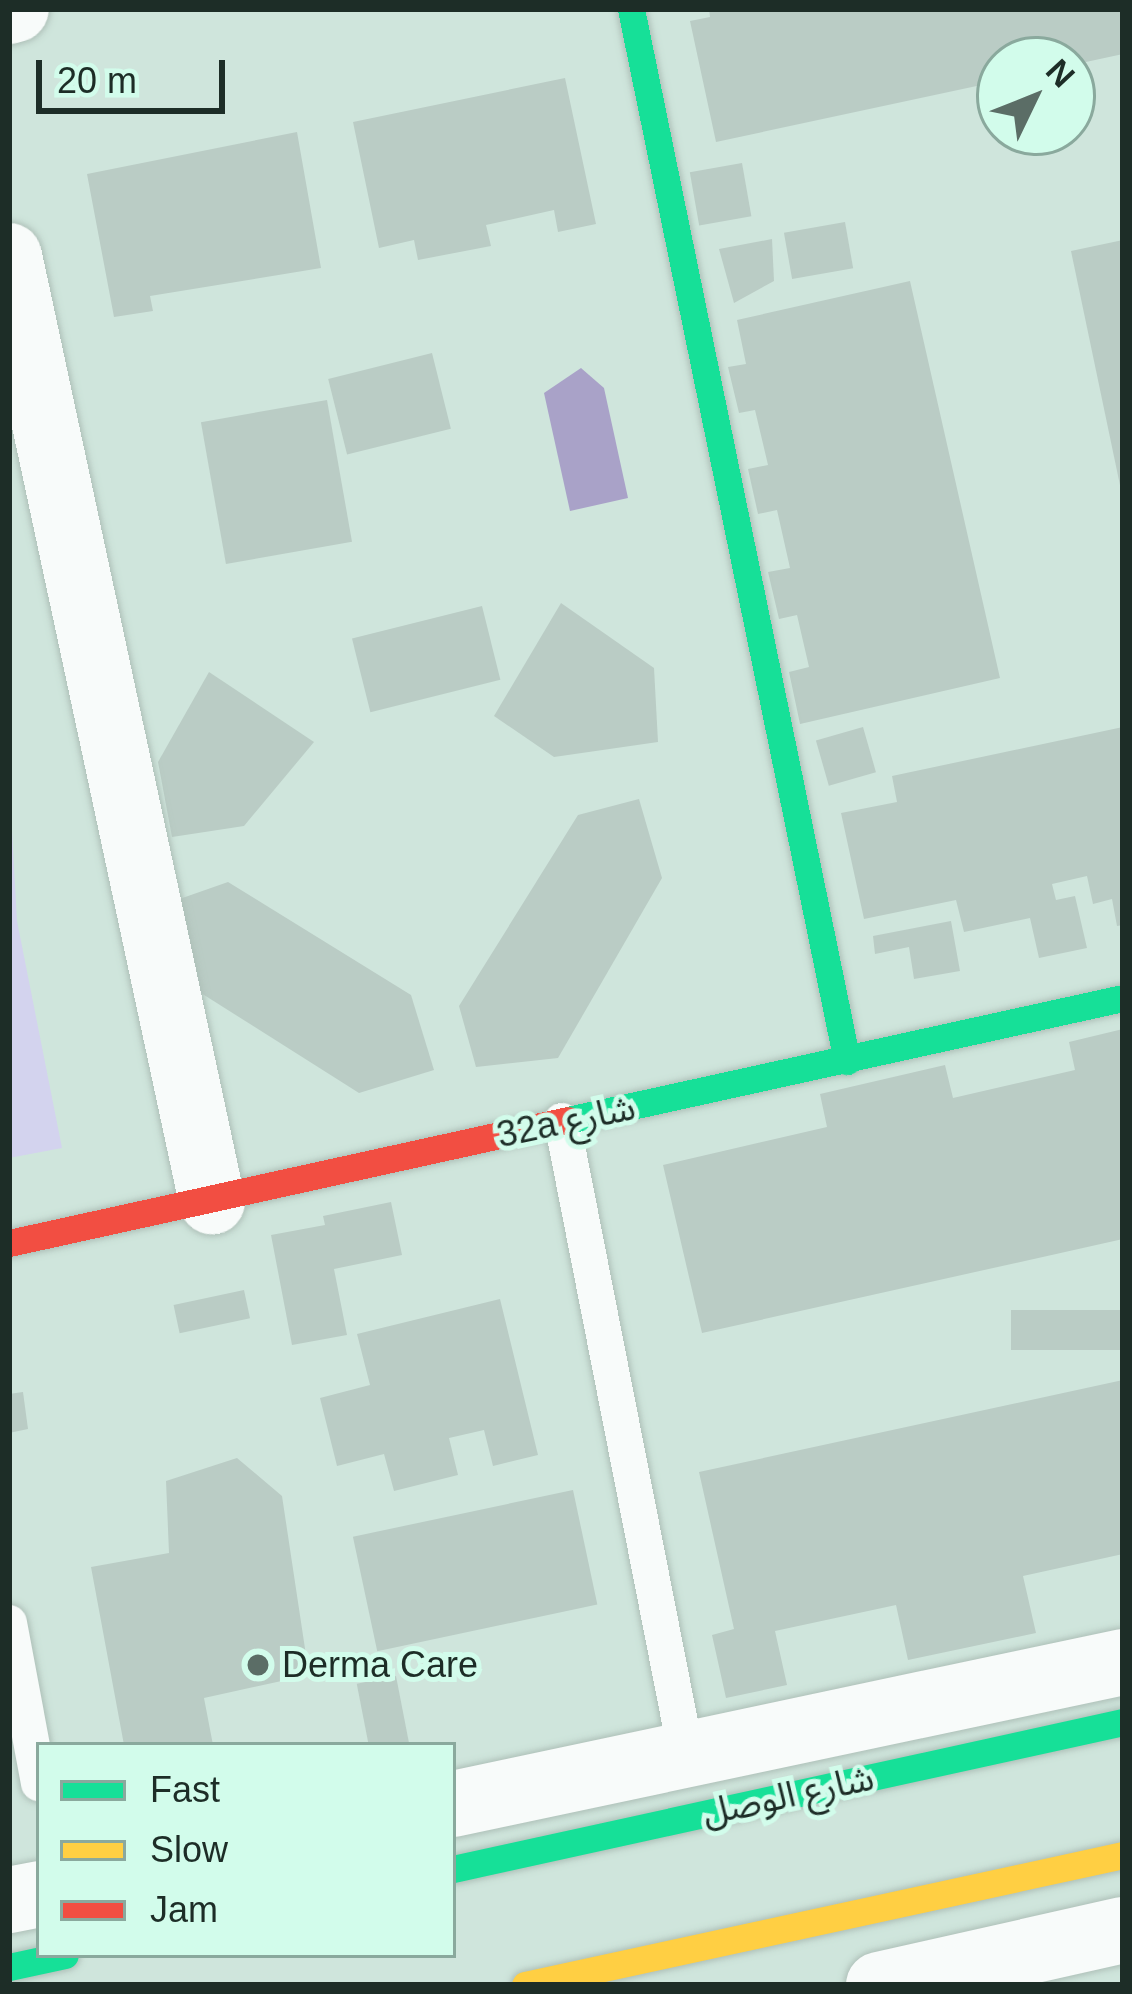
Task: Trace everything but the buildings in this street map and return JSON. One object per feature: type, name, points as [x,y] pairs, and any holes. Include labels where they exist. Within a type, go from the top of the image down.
[{"type":"street","points":[[632,9],[847,1061]]},
{"type":"street","points":[[9,256],[212,1201]]},
{"type":"street","name":"32a شارع","points":[[9,1243],[1123,998]]},
{"type":"street","points":[[456,1803],[1123,1662]]},
{"type":"street","name":"شارع الوصل","points":[[456,1868],[1123,1722]]},
{"type":"street","points":[[525,1985],[1123,1855]]},
{"type":"street","points":[[879,1985],[1123,1930]]},
{"type":"street","points":[[9,1967],[51,1958]]},
{"type":"lane","points":[[562,1121],[686,1753]]},
{"type":"lane","points":[[9,1623],[36,1767]]},
{"type":"shaded area","points":[[581,368],[604,388],[628,498],[570,511],[544,393]]},
{"type":"shaded area","points":[[9,776],[17,921],[62,1148],[9,1158]]},
{"type":"traffic: fast","points":[[631,9],[847,1061]]},
{"type":"traffic: fast","points":[[568,1120],[1123,998]]},
{"type":"traffic: fast","points":[[456,1868],[1123,1722]]},
{"type":"traffic: fast","points":[[9,1967],[51,1958]]},
{"type":"traffic: slow","points":[[525,1985],[1123,1855]]},
{"type":"traffic: jam","points":[[9,1243],[568,1120]]},
{"type":"place","name":"Derma Care","points":[[258,1665]]}]
